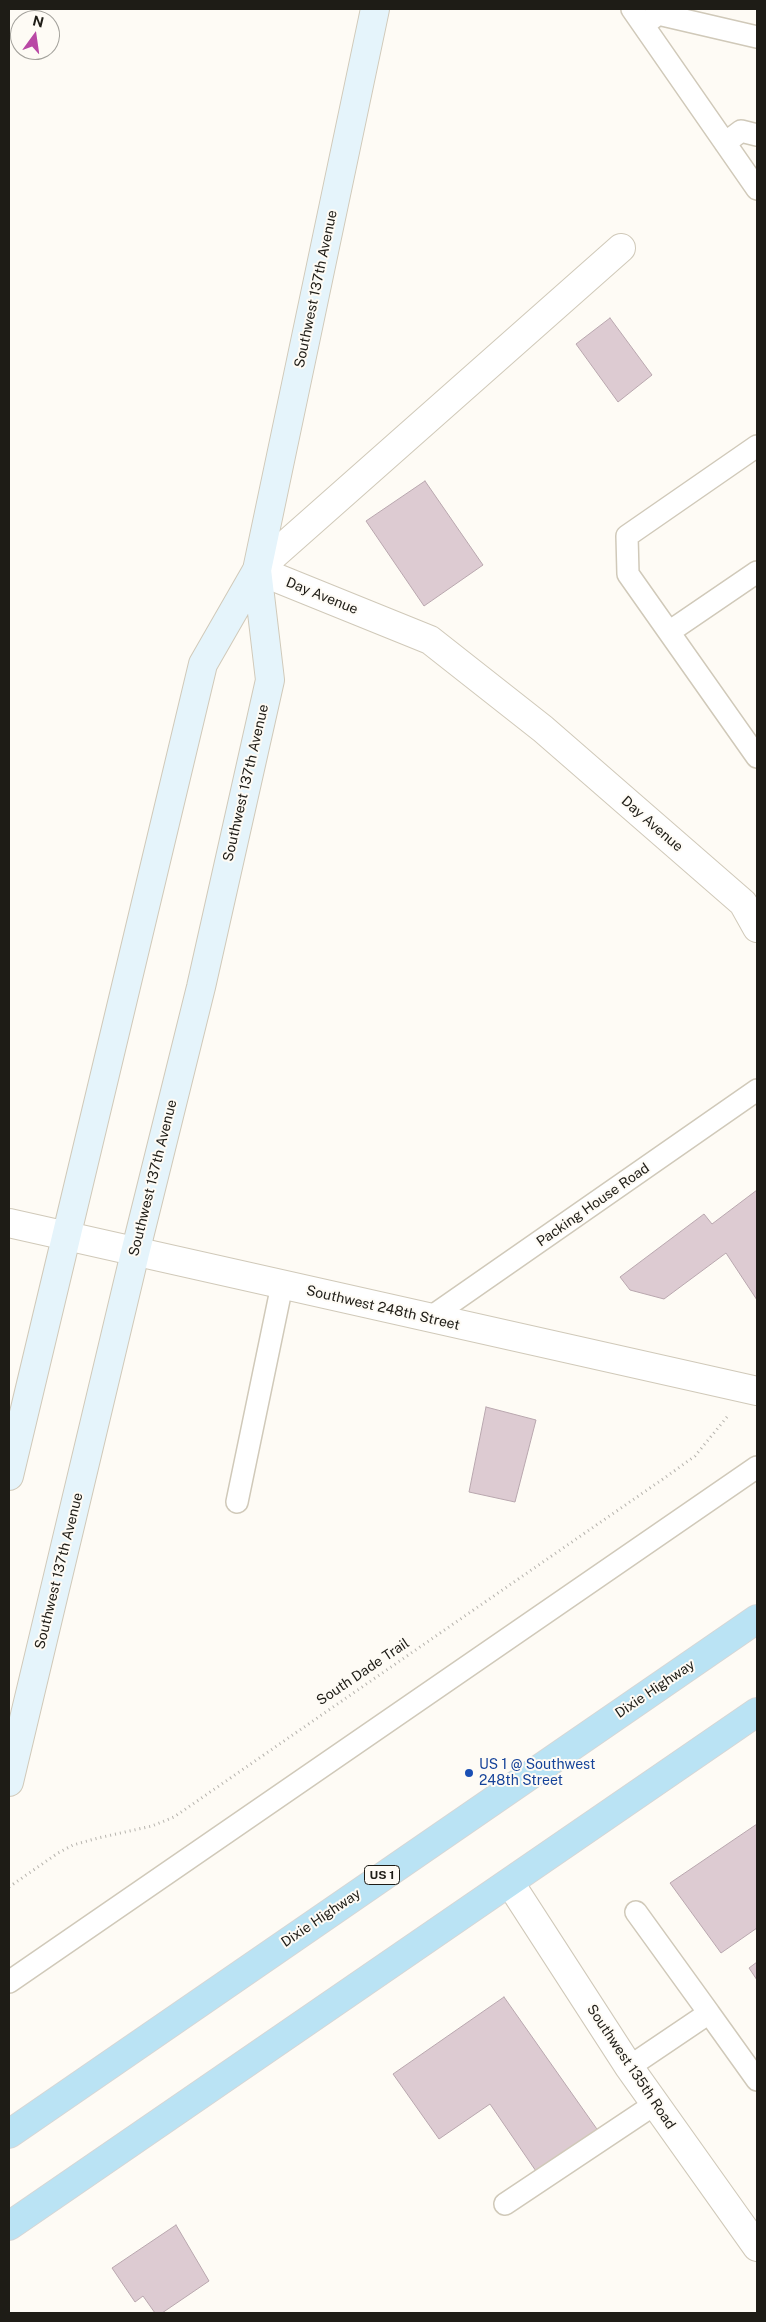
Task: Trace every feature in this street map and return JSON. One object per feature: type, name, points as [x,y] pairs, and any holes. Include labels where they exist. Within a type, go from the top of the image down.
[{"type":"highway","name":"Dixie Highway","points":[[9,2134],[757,1618]]},
{"type":"highway","points":[[9,2226],[757,1712]]},
{"type":"main road","name":"Southwest 137th Avenue","points":[[9,1782],[135,1253],[201,987],[270,680],[258,570],[375,9]]},
{"type":"main road","name":"Southwest 137th Avenue","points":[[9,1476],[203,664],[258,570]]},
{"type":"street","points":[[258,570],[621,248]]},
{"type":"street","name":"Day Avenue","points":[[258,570],[430,640],[543,730],[743,903],[757,928]]},
{"type":"street","name":"Southwest 248th Street","points":[[9,1223],[66,1238],[757,1391]]},
{"type":"street","name":"Southwest 135th Road","points":[[510,1883],[655,2104],[757,2247]]},
{"type":"lane","points":[[757,37],[658,14],[638,17],[757,189]]},
{"type":"lane","points":[[725,143],[741,131],[757,135]]},
{"type":"lane","points":[[757,446],[627,536],[628,574],[757,757]]},
{"type":"lane","points":[[669,632],[757,572]]},
{"type":"lane","name":"Packing House Road","points":[[428,1319],[757,1090]]},
{"type":"lane","points":[[237,1502],[282,1285]]},
{"type":"lane","points":[[9,1982],[757,1467]]},
{"type":"lane","points":[[636,1912],[757,2080]]},
{"type":"lane","points":[[630,2067],[709,2013]]},
{"type":"lane","points":[[505,2204],[655,2104]]},
{"type":"path","name":"South Dade Trail","points":[[9,1886],[73,1845],[152,1826],[174,1817],[631,1503],[695,1456],[710,1438]]},
{"type":"building","points":[[610,318],[652,375],[618,402],[576,344]]},
{"type":"building","points":[[425,481],[483,565],[424,606],[366,521]]},
{"type":"building","points":[[757,1190],[757,1300],[726,1253],[664,1299],[630,1290],[620,1277],[704,1214],[712,1224]]},
{"type":"building","points":[[486,1407],[536,1420],[515,1502],[469,1492]]},
{"type":"building","points":[[757,1824],[757,1928],[721,1953],[670,1883]]},
{"type":"building","points":[[757,1962],[757,1980],[749,1968]]},
{"type":"building","points":[[504,1997],[599,2132],[538,2174],[490,2104],[439,2139],[393,2074]]},
{"type":"building","points":[[176,2225],[209,2281],[162,2313],[155,2313],[143,2296],[135,2302],[112,2268]]},
{"type":"place","name":"US 1 @ Southwest 248th Street","points":[[469,1773]]}]
